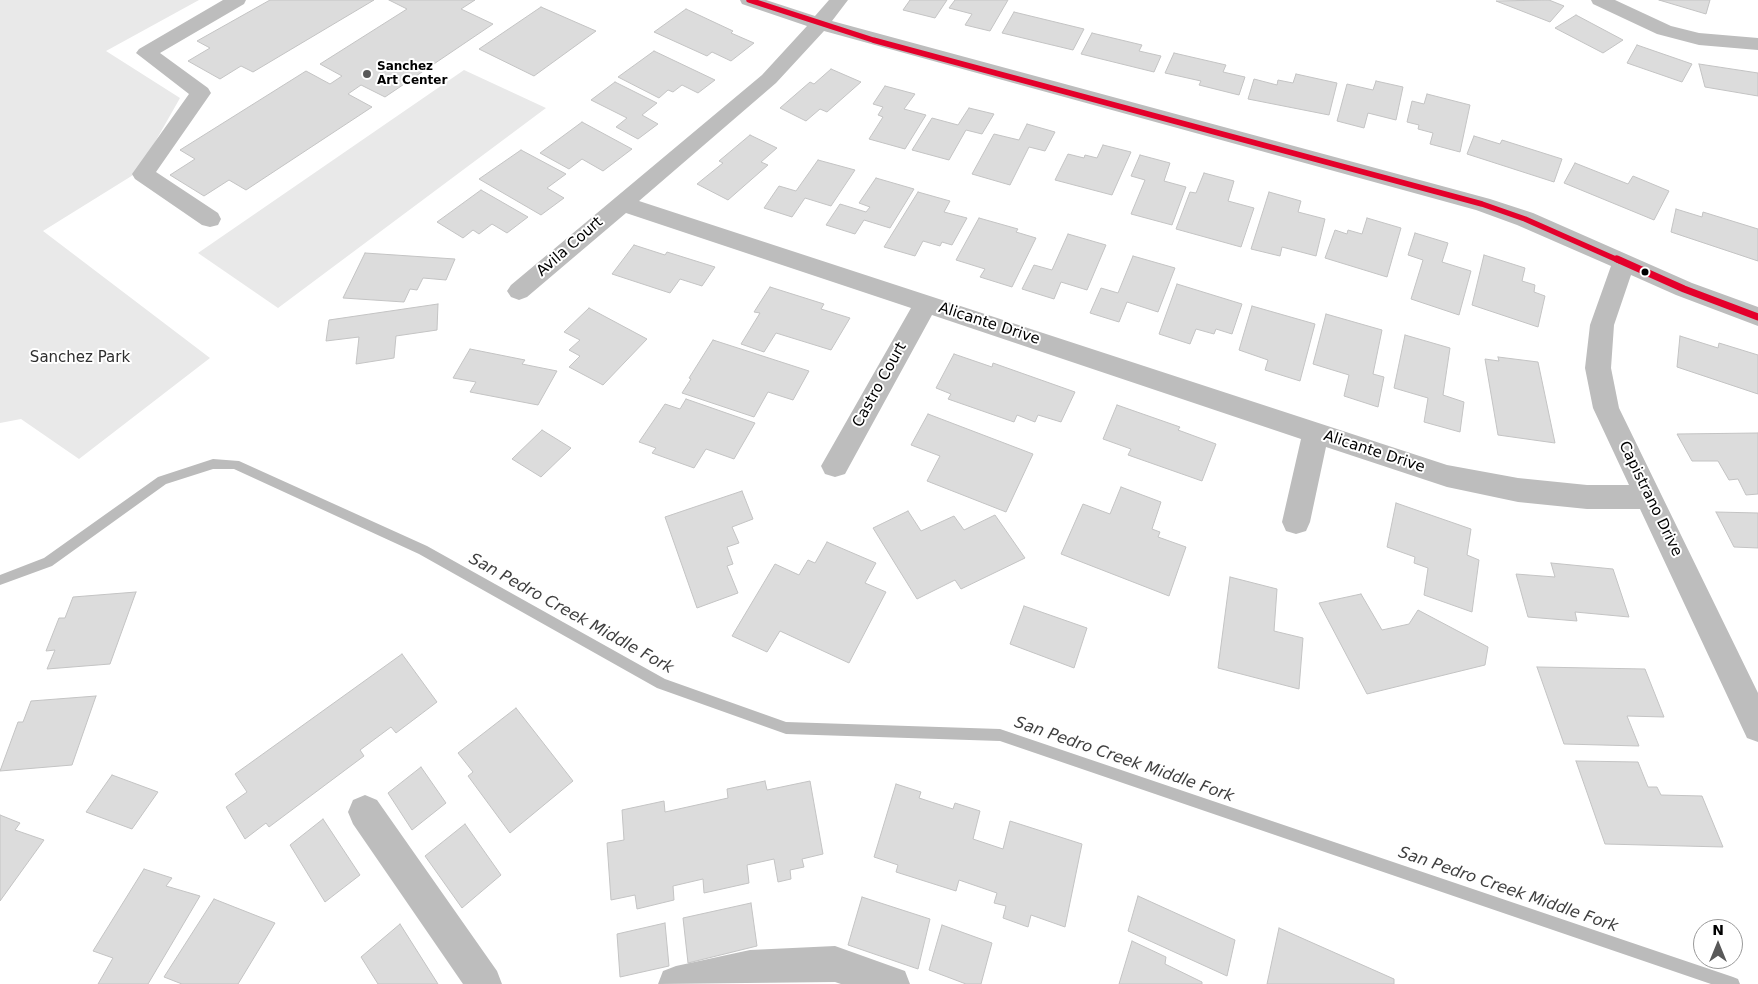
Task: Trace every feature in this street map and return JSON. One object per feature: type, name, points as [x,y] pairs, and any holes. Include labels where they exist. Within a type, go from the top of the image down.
[{"type":"street","points":[[210,219],[143,174],[201,93],[146,53],[237,0]]},
{"type":"street","points":[[749,0],[819,24],[1482,204],[1526,219],[1684,289],[1758,317]]},
{"type":"street","points":[[621,203],[769,79],[839,0]]},
{"type":"street","points":[[1600,0],[1664,30],[1699,39],[1758,44]]},
{"type":"street","name":"Avila Court","points":[[519,291],[621,203]]},
{"type":"street","name":"Alicante Drive","points":[[621,203],[1447,476],[1518,490],[1588,497],[1650,497]]},
{"type":"street","name":"Capistrano Drive","points":[[1624,262],[1602,325],[1598,368],[1606,408],[1756,721]]},
{"type":"street","name":"Castro Court","points":[[835,466],[926,304]]},
{"type":"street","points":[[1296,522],[1316,433]]},
{"type":"street","points":[[365,812],[484,984]]},
{"type":"street","points":[[676,984],[750,968],[835,964],[892,984]]},
{"type":"green space","name":"Sanchez Park","points":[[0,0],[199,0],[106,51],[180,98],[138,172],[43,231],[210,358],[79,459],[21,419],[0,423]]},
{"type":"green space","points":[[464,70],[546,108],[278,308],[198,253]]},
{"type":"building","points":[[270,0],[374,0],[253,72],[241,66],[220,79],[188,61],[210,48],[197,41]]},
{"type":"building","points":[[389,0],[475,0],[461,9],[493,24],[385,97],[361,85],[348,94],[372,107],[246,190],[229,180],[204,196],[170,175],[195,159],[180,150],[306,71],[330,84],[342,76],[320,64],[407,9]]},
{"type":"building","points":[[910,0],[947,0],[935,18],[903,10]]},
{"type":"building","points":[[955,0],[1008,0],[990,31],[965,25],[972,14],[949,8]]},
{"type":"building","points":[[1549,0],[1564,6],[1550,22],[1496,1]]},
{"type":"building","points":[[1659,0],[1710,0],[1706,14]]},
{"type":"building","points":[[541,7],[596,31],[534,76],[479,49]]},
{"type":"building","points":[[686,9],[754,43],[731,61],[712,52],[707,56],[654,32]]},
{"type":"building","points":[[1014,12],[1084,29],[1073,50],[1002,33]]},
{"type":"building","points":[[1576,15],[1623,40],[1603,53],[1555,28]]},
{"type":"building","points":[[1092,33],[1142,45],[1139,51],[1161,56],[1154,72],[1081,54]]},
{"type":"building","points":[[1637,45],[1692,64],[1682,82],[1627,63]]},
{"type":"building","points":[[654,51],[715,80],[698,93],[682,85],[673,92],[668,90],[659,98],[618,77]]},
{"type":"building","points":[[1174,53],[1226,65],[1223,72],[1245,77],[1239,95],[1199,85],[1201,81],[1165,73]]},
{"type":"building","points":[[1699,64],[1758,73],[1758,96],[1705,87]]},
{"type":"building","points":[[831,69],[861,82],[827,112],[820,109],[806,121],[780,108],[810,82],[814,84]]},
{"type":"building","points":[[1296,74],[1337,83],[1329,115],[1248,99],[1254,79],[1277,85],[1278,80],[1293,83]]},
{"type":"building","points":[[1376,81],[1403,87],[1396,120],[1368,113],[1364,128],[1337,121],[1347,84],[1373,90]]},
{"type":"building","points":[[615,82],[657,103],[642,115],[658,124],[638,139],[616,127],[627,118],[591,100]]},
{"type":"building","points":[[885,86],[915,94],[904,109],[926,115],[905,149],[869,139],[883,117],[878,115],[883,107],[873,104]]},
{"type":"building","points":[[1427,94],[1470,105],[1460,152],[1430,144],[1433,133],[1418,129],[1419,125],[1407,122],[1412,101],[1424,104]]},
{"type":"building","points":[[969,108],[994,114],[982,134],[966,130],[949,160],[912,150],[932,118],[958,125]]},
{"type":"building","points":[[582,122],[632,149],[603,171],[582,159],[569,169],[540,153]]},
{"type":"building","points":[[1027,124],[1055,132],[1045,151],[1029,147],[1010,185],[972,174],[994,134],[1019,140]]},
{"type":"building","points":[[750,135],[777,148],[761,162],[768,165],[728,200],[697,184],[723,163],[719,161]]},
{"type":"building","points":[[1474,136],[1500,144],[1502,140],[1562,159],[1554,182],[1467,154]]},
{"type":"building","points":[[1103,145],[1131,152],[1112,195],[1055,180],[1068,154],[1084,158],[1085,155],[1097,158]]},
{"type":"building","points":[[521,150],[566,174],[547,188],[564,198],[541,215],[479,179]]},
{"type":"building","points":[[1140,155],[1170,163],[1164,181],[1186,187],[1172,225],[1131,214],[1145,180],[1131,176]]},
{"type":"building","points":[[818,160],[855,170],[831,206],[805,198],[792,217],[764,208],[779,186],[796,191]]},
{"type":"building","points":[[1575,163],[1628,184],[1633,176],[1669,191],[1654,220],[1564,183]]},
{"type":"building","points":[[1204,173],[1234,181],[1228,201],[1254,208],[1241,247],[1176,229],[1190,192],[1196,193]]},
{"type":"building","points":[[876,178],[914,189],[890,228],[864,220],[855,234],[826,225],[840,204],[866,212],[870,207],[859,203]]},
{"type":"building","points":[[481,190],[528,217],[507,233],[492,224],[479,234],[473,230],[463,238],[437,222]]},
{"type":"building","points":[[918,192],[950,201],[944,212],[967,218],[952,245],[942,242],[940,246],[923,241],[915,256],[884,247]]},
{"type":"building","points":[[1269,192],[1301,201],[1298,212],[1325,219],[1316,256],[1282,247],[1280,256],[1251,249]]},
{"type":"building","points":[[1676,209],[1702,217],[1703,212],[1758,229],[1758,261],[1671,232]]},
{"type":"building","points":[[979,218],[1018,229],[1016,232],[1036,238],[1012,287],[980,277],[985,269],[956,260]]},
{"type":"building","points":[[1367,218],[1401,228],[1387,277],[1325,258],[1335,230],[1347,234],[1348,230],[1362,234]]},
{"type":"building","points":[[1415,233],[1448,243],[1442,262],[1471,271],[1459,315],[1411,299],[1423,260],[1408,255]]},
{"type":"building","points":[[1068,234],[1106,245],[1087,290],[1061,282],[1054,299],[1022,289],[1034,265],[1052,270]]},
{"type":"building","points":[[634,245],[665,255],[667,252],[715,267],[702,286],[680,279],[670,293],[612,274]]},
{"type":"building","points":[[365,253],[455,259],[446,280],[423,278],[417,290],[410,289],[404,302],[343,298]]},
{"type":"building","points":[[1484,255],[1525,268],[1522,281],[1535,285],[1534,292],[1545,296],[1538,327],[1472,305]]},
{"type":"building","points":[[1133,256],[1175,268],[1158,312],[1127,302],[1119,322],[1090,313],[1101,288],[1118,293]]},
{"type":"building","points":[[1177,284],[1242,304],[1232,334],[1216,329],[1214,334],[1196,329],[1190,344],[1159,334]]},
{"type":"building","points":[[770,287],[824,304],[821,309],[850,318],[831,350],[776,333],[764,352],[741,344],[760,313],[754,312]]},
{"type":"building","points":[[438,304],[437,330],[396,336],[394,358],[356,364],[359,337],[326,341],[329,320]]},
{"type":"building","points":[[1252,306],[1315,324],[1300,381],[1265,370],[1268,360],[1239,350]]},
{"type":"building","points":[[589,308],[647,339],[603,385],[569,367],[580,356],[569,350],[580,340],[564,332]]},
{"type":"building","points":[[1326,314],[1382,330],[1373,374],[1384,377],[1378,407],[1344,396],[1349,375],[1313,364]]},
{"type":"building","points":[[1405,335],[1450,348],[1443,395],[1464,402],[1460,432],[1424,422],[1428,398],[1394,388]]},
{"type":"building","points":[[1680,336],[1718,348],[1719,343],[1758,355],[1758,394],[1677,367]]},
{"type":"building","points":[[713,340],[809,371],[793,400],[768,392],[754,417],[682,393],[691,379],[689,378]]},
{"type":"building","points":[[470,349],[525,360],[522,364],[557,371],[538,405],[470,392],[476,382],[453,378]]},
{"type":"building","points":[[954,354],[992,367],[993,363],[1075,392],[1061,422],[1038,415],[1035,422],[1017,415],[1014,422],[948,399],[951,394],[936,388]]},
{"type":"building","points":[[1498,357],[1538,362],[1555,443],[1498,435],[1485,359],[1499,361]]},
{"type":"building","points":[[686,399],[755,423],[734,459],[706,449],[694,468],[652,453],[656,448],[639,442],[665,404],[680,409]]},
{"type":"building","points":[[1117,405],[1180,427],[1178,430],[1216,444],[1202,481],[1128,455],[1131,449],[1103,439]]},
{"type":"building","points":[[928,414],[1033,454],[1006,512],[927,481],[940,456],[911,445]]},
{"type":"building","points":[[542,430],[571,448],[541,477],[512,459]]},
{"type":"building","points":[[1758,433],[1758,494],[1746,495],[1738,479],[1729,480],[1718,461],[1692,461],[1677,434]]},
{"type":"building","points":[[1121,487],[1161,502],[1152,529],[1160,532],[1158,537],[1186,547],[1169,596],[1061,554],[1083,504],[1110,514]]},
{"type":"building","points":[[742,491],[753,519],[732,527],[739,543],[727,547],[733,564],[727,566],[738,593],[697,608],[665,517]]},
{"type":"building","points":[[1396,503],[1471,529],[1467,555],[1479,560],[1472,612],[1424,595],[1428,568],[1414,563],[1415,557],[1387,547]]},
{"type":"building","points":[[908,511],[921,531],[954,516],[964,530],[995,515],[1025,558],[961,589],[955,580],[917,599],[873,528]]},
{"type":"building","points":[[1716,512],[1758,513],[1758,548],[1734,547]]},
{"type":"building","points":[[827,542],[876,563],[865,583],[886,592],[849,663],[780,631],[767,652],[732,636],[775,564],[799,575],[808,560],[815,563]]},
{"type":"building","points":[[1551,563],[1613,569],[1629,617],[1575,612],[1577,621],[1528,617],[1516,574],[1555,577]]},
{"type":"building","points":[[1230,577],[1277,589],[1274,631],[1303,638],[1299,689],[1218,668]]},
{"type":"building","points":[[136,592],[110,664],[47,669],[55,650],[46,651],[59,618],[65,618],[73,597]]},
{"type":"building","points":[[1361,594],[1382,630],[1409,624],[1418,610],[1488,647],[1485,665],[1367,694],[1319,603]]},
{"type":"building","points":[[1024,606],[1087,628],[1074,668],[1010,644]]},
{"type":"building","points":[[402,654],[437,702],[396,733],[391,727],[360,750],[364,756],[269,827],[266,823],[245,839],[226,807],[247,792],[235,774]]},
{"type":"building","points":[[1537,667],[1645,669],[1664,717],[1627,716],[1639,746],[1564,744]]},
{"type":"building","points":[[96,696],[72,765],[0,771],[18,722],[23,722],[31,701]]},
{"type":"building","points":[[516,708],[573,781],[510,833],[468,776],[473,772],[458,753]]},
{"type":"building","points":[[1576,761],[1638,762],[1648,787],[1657,787],[1661,795],[1702,796],[1723,847],[1605,844]]},
{"type":"building","points":[[421,767],[446,803],[412,830],[388,793]]},
{"type":"building","points":[[112,775],[158,792],[132,829],[86,812]]},
{"type":"building","points":[[765,781],[767,790],[810,781],[823,854],[802,859],[804,867],[790,870],[791,879],[778,882],[774,859],[747,865],[749,883],[704,893],[703,879],[673,886],[674,900],[637,909],[635,895],[611,900],[607,843],[624,840],[622,810],[664,801],[665,812],[728,798],[727,789]]},
{"type":"building","points":[[896,784],[921,792],[919,798],[953,809],[955,803],[980,811],[973,839],[1003,849],[1010,821],[1082,844],[1065,927],[1031,915],[1028,927],[1003,918],[1006,906],[994,903],[997,893],[959,880],[956,891],[896,872],[898,865],[874,857]]},
{"type":"building","points":[[0,815],[20,823],[15,830],[44,840],[0,901]]},
{"type":"building","points":[[323,819],[360,875],[325,902],[290,845]]},
{"type":"building","points":[[465,824],[501,875],[462,908],[425,856]]},
{"type":"building","points":[[144,869],[172,878],[166,886],[200,896],[148,984],[98,984],[113,958],[93,951]]},
{"type":"building","points":[[1138,896],[1235,940],[1227,976],[1128,931]]},
{"type":"building","points":[[862,897],[930,919],[918,969],[848,945]]},
{"type":"building","points":[[214,899],[275,923],[238,984],[182,984],[164,977]]},
{"type":"building","points":[[751,903],[757,946],[688,963],[683,918]]},
{"type":"building","points":[[665,923],[669,966],[620,977],[617,934]]},
{"type":"building","points":[[400,924],[438,984],[378,984],[361,957]]},
{"type":"building","points":[[942,925],[992,943],[981,984],[966,984],[929,970]]},
{"type":"building","points":[[1279,928],[1394,979],[1394,984],[1267,984]]},
{"type":"building","points":[[1132,941],[1166,957],[1165,964],[1202,982],[1202,984],[1119,984]]},
{"type":"waterway","name":"San Pedro Creek Middle Fork","points":[[0,580],[48,562],[162,480],[213,464],[235,464],[423,550],[661,684],[786,728],[1000,735],[1733,984]]},
{"type":"transit line","points":[[749,0],[873,40],[1482,204],[1525,219],[1684,289],[1758,317]]},
{"type":"place","name":"Sanchez Art Center","points":[[367,74]]}]
